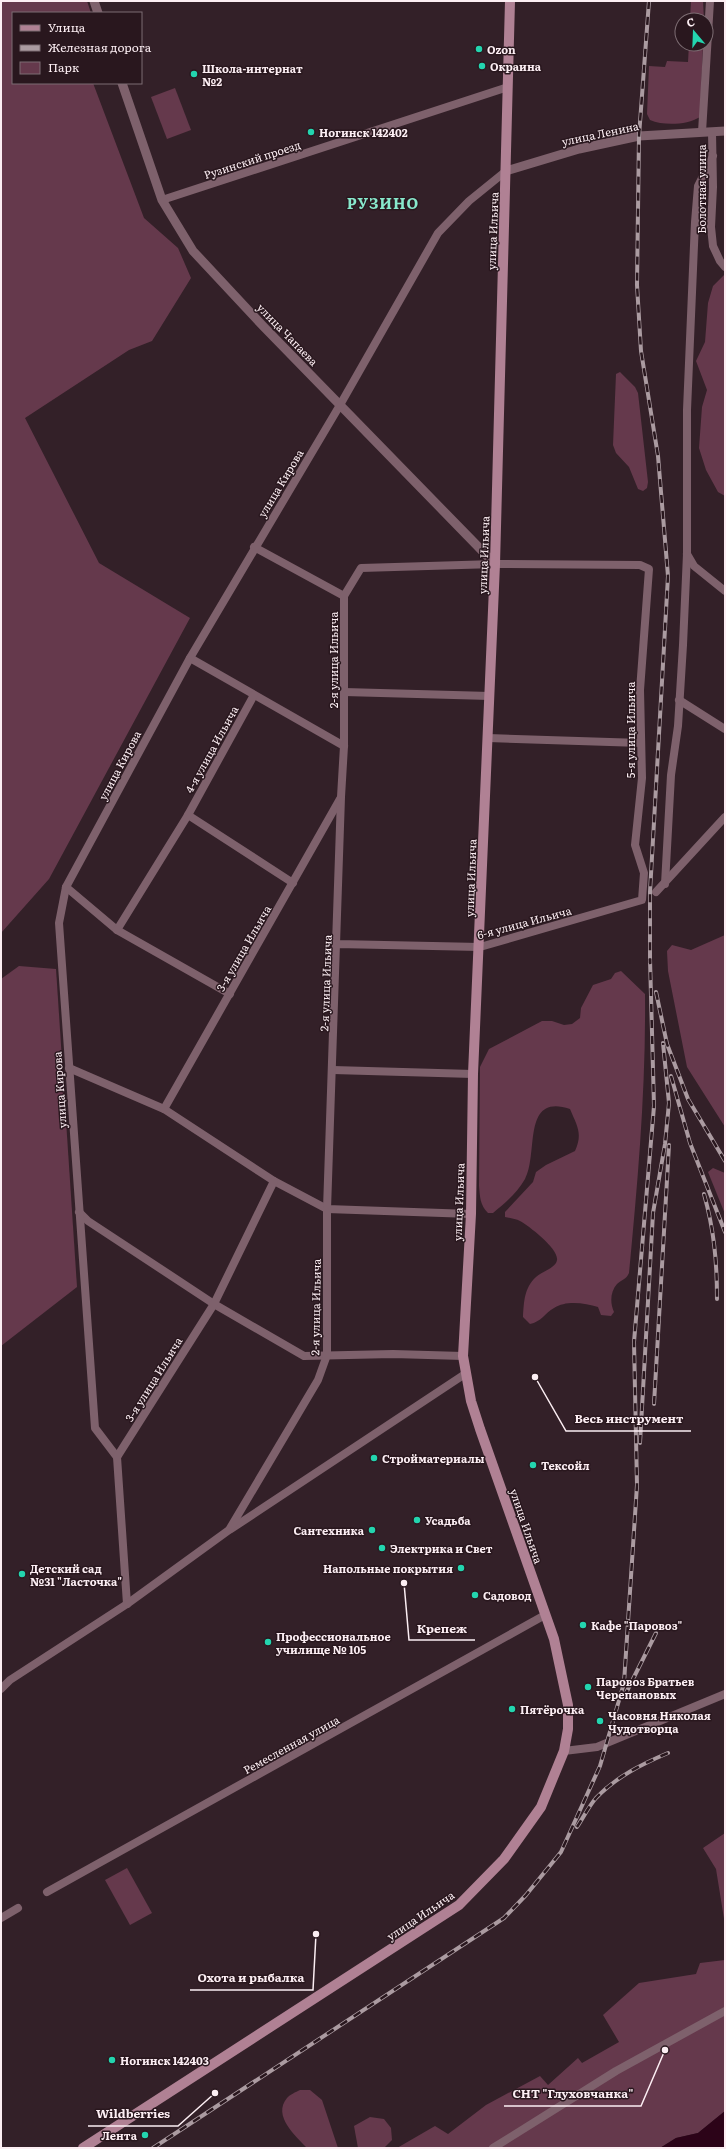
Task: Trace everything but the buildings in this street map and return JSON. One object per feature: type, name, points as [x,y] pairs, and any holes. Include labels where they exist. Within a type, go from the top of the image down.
[{"type":"main road","name":"улица Ильича","points":[[82,2148],[459,1905],[509,1853],[541,1807],[564,1751],[568,1729],[568,1705],[554,1639],[480,1429],[465,1374],[463,1356],[471,1214],[473,1074],[480,947],[495,564],[510,1]]},
{"type":"street","points":[[94,1],[98,12]]},
{"type":"street","points":[[702,132],[710,1]]},
{"type":"street","name":"улица Чапаева","points":[[122,84],[162,200],[193,252],[495,564]]},
{"type":"street","name":"Рузинский проезд","points":[[162,200],[508,87]]},
{"type":"street","name":"Болотная улица","points":[[712,132],[711,227],[713,246],[720,261],[725,267]]},
{"type":"street","name":"улица Ленина","points":[[506,171],[579,148],[640,136],[725,132]]},
{"type":"street","points":[[665,884],[671,775],[678,726],[687,554],[686,425],[694,222],[698,186],[712,156]]},
{"type":"street","name":"улица Кирова","points":[[117,1457],[96,1428],[92,1360],[68,1068],[59,923],[66,887],[190,658],[254,547],[340,405],[438,233],[469,201],[506,171]]},
{"type":"street","points":[[254,547],[344,596]]},
{"type":"street","points":[[687,554],[694,566],[725,591]]},
{"type":"street","name":"2-я улица Ильича","points":[[1,1689],[10,1680],[127,1604],[229,1530],[318,1380],[327,1355],[327,1209],[344,746],[344,596],[361,568],[495,564],[640,565]]},
{"type":"street","name":"5-я улица Ильича","points":[[640,565],[649,569],[640,690],[642,778],[636,845],[644,873],[642,900]]},
{"type":"street","points":[[190,658],[344,746]]},
{"type":"street","points":[[344,692],[490,696]]},
{"type":"street","name":"4-я улица Ильича","points":[[117,930],[188,815],[254,694]]},
{"type":"street","points":[[679,700],[725,729]]},
{"type":"street","points":[[488,738],[641,743]]},
{"type":"street","name":"3-я улица Ильича","points":[[164,1108],[341,797]]},
{"type":"street","points":[[188,815],[293,883]]},
{"type":"street","points":[[656,892],[665,884],[725,817]]},
{"type":"street","points":[[66,887],[117,930],[230,994]]},
{"type":"street","name":"6-я улица Ильича","points":[[337,944],[480,947],[642,900]]},
{"type":"street","points":[[68,1068],[164,1108],[274,1181],[327,1209],[471,1214]]},
{"type":"street","points":[[333,1070],[473,1074]]},
{"type":"street","name":"3-я улица Ильича","points":[[117,1457],[214,1304],[274,1181]]},
{"type":"street","points":[[79,1212],[88,1221],[214,1304],[304,1356],[463,1356]]},
{"type":"street","points":[[229,1530],[465,1374]]},
{"type":"street","points":[[117,1457],[127,1604]]},
{"type":"street","name":"Ремесленная улица","points":[[47,1892],[545,1615]]},
{"type":"street","points":[[564,1751],[597,1747],[725,1694]]},
{"type":"street","points":[[1,1918],[18,1908]]},
{"type":"street","points":[[493,2148],[616,2071],[725,2011]]},
{"type":"green space","points":[[1,1],[87,1],[91,12],[12,12],[12,84],[93,84],[144,218],[178,248],[191,278],[152,341],[129,350],[25,418],[99,563],[190,618],[49,879],[1,933]]},
{"type":"green space","points":[[691,1],[703,1],[704,12],[690,12]]},
{"type":"green space","points":[[689,52],[703,52],[700,117],[689,122],[675,124],[650,120],[647,114],[649,66],[665,67],[667,61],[688,62]]},
{"type":"green space","points":[[175,88],[191,130],[167,139],[151,97]]},
{"type":"green space","points":[[725,274],[725,496],[718,492],[706,470],[699,448],[702,407],[707,390],[696,361],[705,342],[708,303],[713,286]]},
{"type":"green space","points":[[620,372],[635,387],[638,393],[648,482],[647,488],[643,491],[638,489],[629,467],[616,453],[613,445],[616,374]]},
{"type":"green space","points":[[725,935],[725,1127],[687,1067],[668,971],[667,951],[672,945],[691,950]]},
{"type":"green space","points":[[19,966],[56,969],[77,1287],[1,1346],[1,979]]},
{"type":"green space","points":[[621,971],[645,994],[643,1099],[629,1273],[613,1290],[611,1301],[614,1312],[611,1316],[601,1315],[598,1307],[582,1303],[570,1303],[559,1305],[534,1323],[530,1324],[523,1317],[524,1301],[527,1291],[532,1281],[538,1275],[551,1268],[556,1263],[556,1255],[549,1244],[536,1233],[520,1221],[505,1217],[505,1212],[533,1182],[536,1172],[546,1165],[575,1151],[579,1134],[570,1109],[555,1106],[544,1110],[538,1118],[534,1129],[529,1168],[525,1179],[515,1193],[506,1202],[493,1213],[488,1213],[482,1204],[479,1186],[480,1067],[489,1049],[542,1021],[552,1021],[564,1025],[572,1024],[580,1018],[581,1008],[593,985],[611,979],[615,973]]},
{"type":"green space","points":[[713,1168],[725,1173],[725,1214],[708,1172]]},
{"type":"green space","points":[[725,1833],[725,1925],[716,1869],[703,1848]]},
{"type":"green space","points":[[127,1868],[152,1913],[130,1925],[105,1880]]},
{"type":"green space","points":[[725,1960],[725,2111],[698,2133],[676,2138],[660,2148],[397,2148],[435,2126],[448,2134],[486,2105],[540,2076],[548,2085],[578,2058],[582,2063],[619,2042],[603,2015],[639,1983],[696,1974],[700,1963]]},
{"type":"green space","points":[[300,2090],[310,2090],[322,2100],[338,2148],[307,2148],[287,2125],[282,2112],[283,2105],[288,2097]]},
{"type":"green space","points":[[370,2117],[384,2119],[391,2128],[392,2140],[385,2147],[358,2148],[354,2126]]},
{"type":"shaded area","points":[[725,2111],[725,2148],[660,2148],[676,2138],[698,2133]]},
{"type":"railway","points":[[649,1],[639,136],[637,285],[641,351],[658,456],[668,576],[650,892],[650,963]]},
{"type":"railway","points":[[153,2148],[504,1918],[526,1895],[561,1852],[600,1766],[624,1683],[637,1485],[634,1342],[654,1106],[650,959]]},
{"type":"railway","points":[[656,992],[667,1044],[688,1099],[725,1161]]},
{"type":"railway","points":[[640,1443],[653,1213],[665,1144],[669,1103],[663,1043]]},
{"type":"railway","points":[[671,1076],[690,1143],[725,1232]]},
{"type":"railway","points":[[654,1404],[669,1145]]},
{"type":"railway","points":[[704,1194],[714,1246],[717,1299]]},
{"type":"railway","points":[[624,1697],[656,1633]]},
{"type":"railway","points":[[577,1827],[593,1801],[604,1790],[621,1777],[668,1753]]},
{"type":"place","name":"Ozon","points":[[479,49]]},
{"type":"place","name":"Окраина","points":[[482,66]]},
{"type":"place","name":"Школа-интернат №2","points":[[194,74]]},
{"type":"place","name":"Ногинск 142402","points":[[311,132]]},
{"type":"place","name":"Весь инструмент","points":[[535,1377]]},
{"type":"place","name":"Стройматериалы","points":[[374,1458]]},
{"type":"place","name":"Тексойл","points":[[533,1465]]},
{"type":"place","name":"Усадьба","points":[[417,1520]]},
{"type":"place","name":"Сантехника","points":[[372,1530]]},
{"type":"place","name":"Электрика и Свет","points":[[382,1548]]},
{"type":"place","name":"Напольные покрытия","points":[[461,1568]]},
{"type":"place","name":"Детский сад №31 \"Ласточка\"","points":[[22,1574]]},
{"type":"place","name":"Крепеж","points":[[404,1583]]},
{"type":"place","name":"Садовод","points":[[475,1595]]},
{"type":"place","name":"Кафе \"Паровоз\"","points":[[583,1625]]},
{"type":"place","name":"Профессиональное училище № 105","points":[[268,1642]]},
{"type":"place","name":"Паровоз Братьев Черепановых","points":[[588,1687]]},
{"type":"place","name":"Пятёрочка","points":[[512,1709]]},
{"type":"place","name":"Часовня Николая Чудотворца","points":[[600,1721]]},
{"type":"place","name":"Охота и рыбалка","points":[[316,1934]]},
{"type":"place","name":"СНТ \"Глуховчанка\"","points":[[665,2050]]},
{"type":"place","name":"Ногинск 142403","points":[[112,2060]]},
{"type":"place","name":"Wildberries","points":[[215,2093]]},
{"type":"place","name":"Лента","points":[[145,2135]]},
{"type":"district","name":"РУЗИНО","points":[[383,202]]}]
